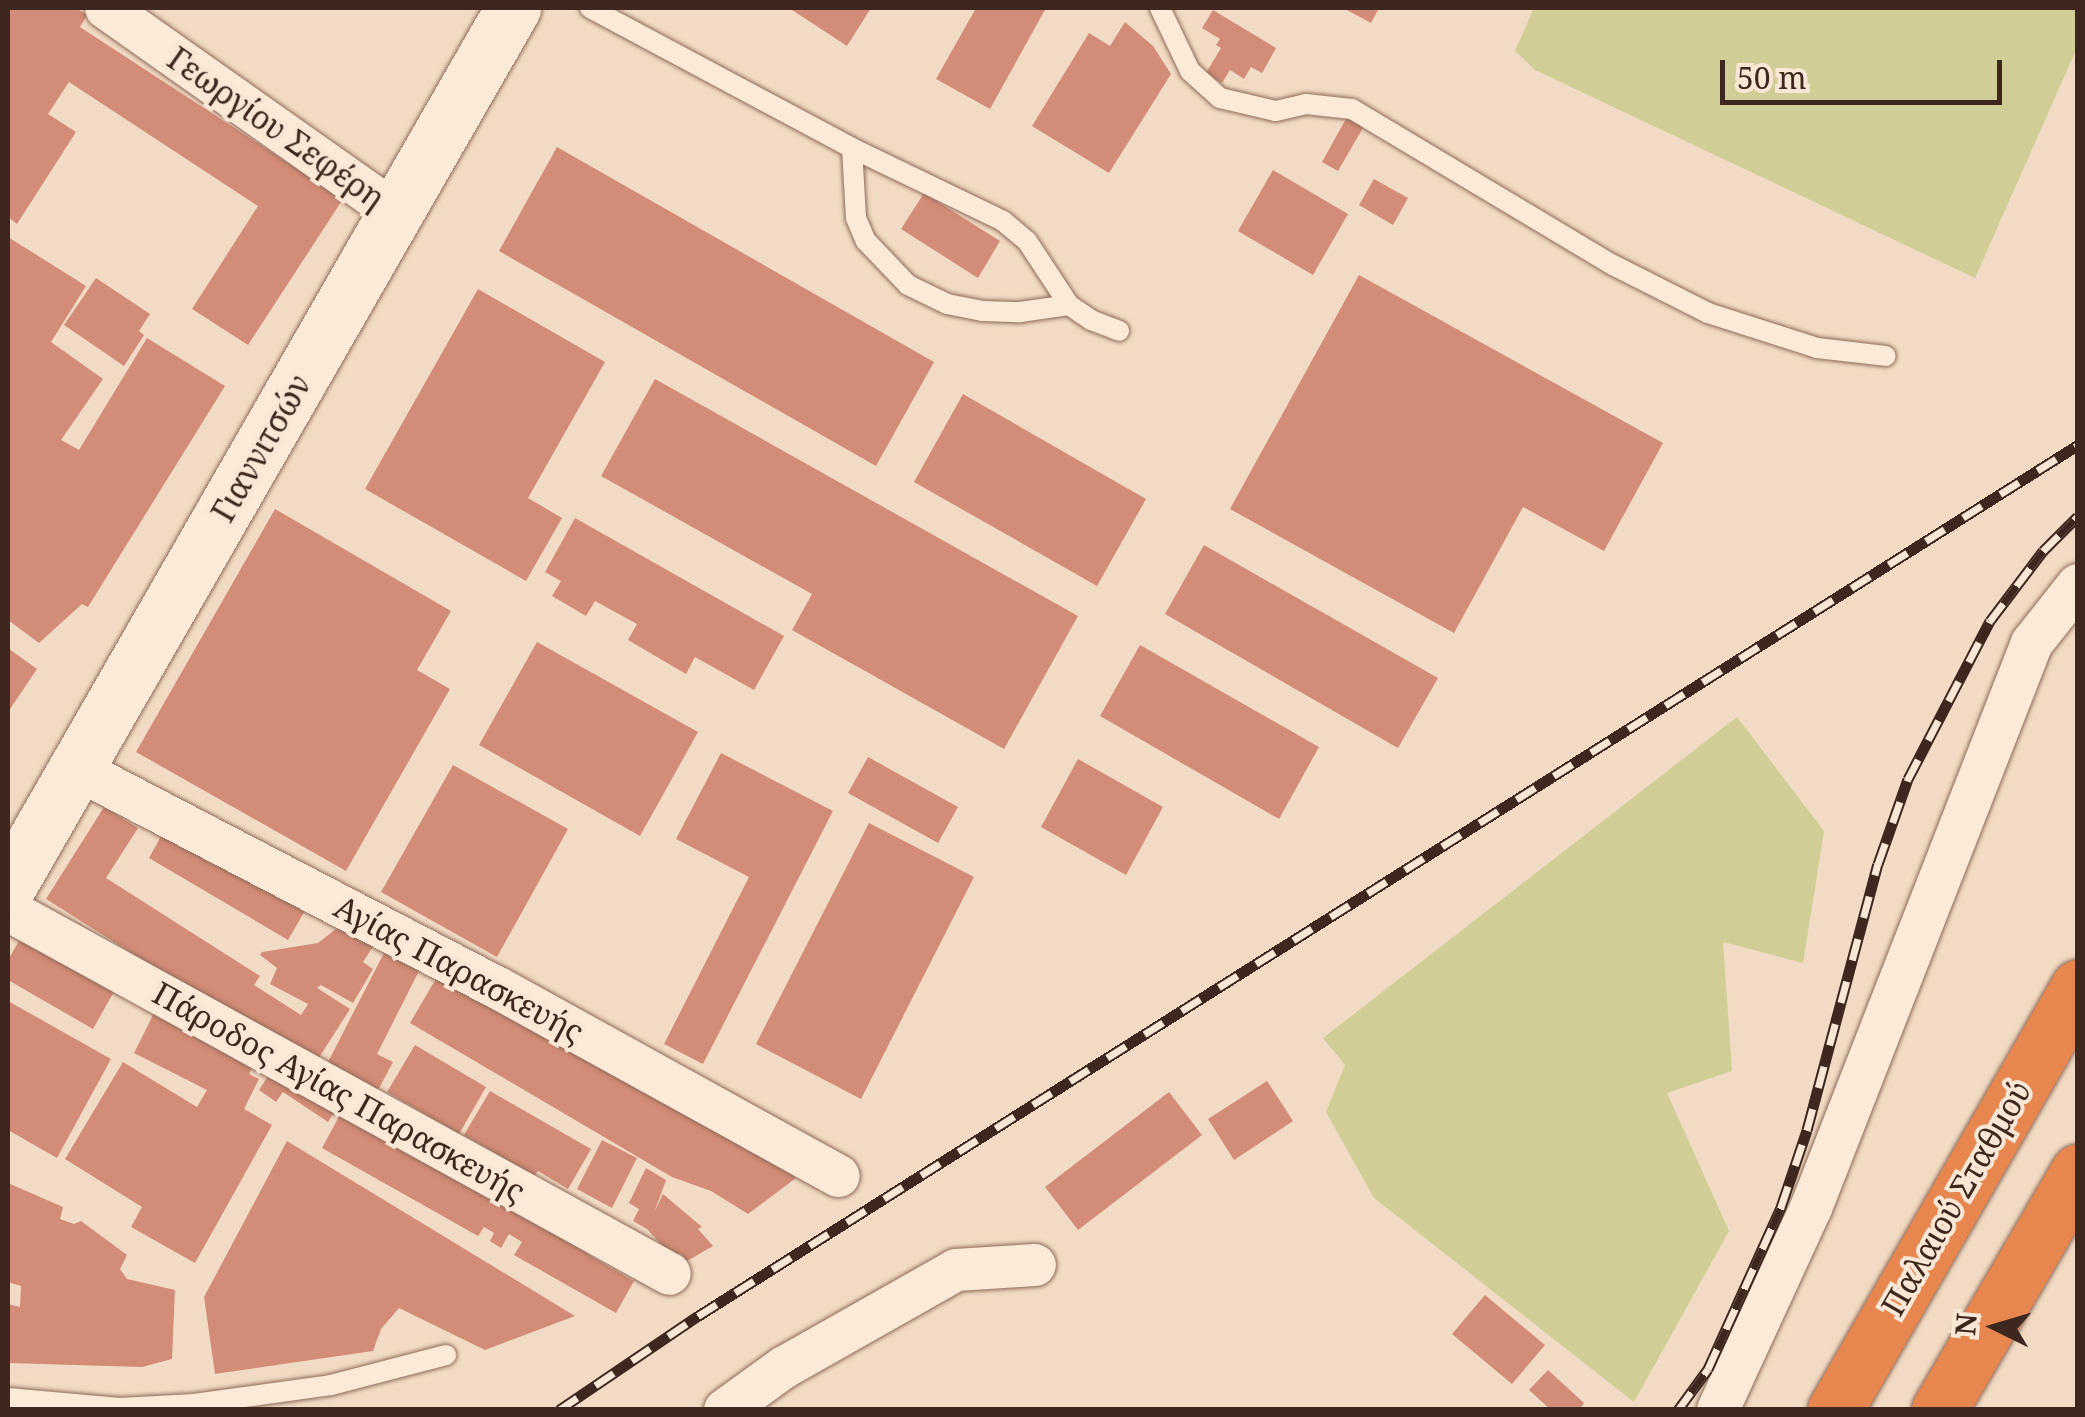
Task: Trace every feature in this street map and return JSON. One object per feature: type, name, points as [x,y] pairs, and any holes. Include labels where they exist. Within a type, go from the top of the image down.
[{"type":"highway","name":"Παλαιού Σταθμού","points":[[1835,1410],[2078,987]]},
{"type":"highway","points":[[1939,1410],[2078,1172]]},
{"type":"street","name":"Γεωργίου Σεφέρη","points":[[106,8],[397,213]]},
{"type":"street","name":"Γιαννιτσών","points":[[8,887],[26,814],[77,769],[513,8]]},
{"type":"street","points":[[1718,1410],[1812,1208],[2032,643],[2078,584]]},
{"type":"street","name":"Αγίας Παρασκευής","points":[[77,769],[498,988],[839,1176]]},
{"type":"street","name":"Πάροδος Αγίας Παρασκευής","points":[[8,910],[670,1274]]},
{"type":"street","points":[[725,1410],[783,1368],[956,1270],[1035,1265]]},
{"type":"lane","points":[[590,8],[852,148],[1003,221],[1028,241],[1069,304],[1091,320],[1119,330]]},
{"type":"lane","points":[[1160,8],[1190,72],[1220,98],[1266,110],[1306,104],[1352,109],[1612,266],[1708,313],[1817,348],[1886,356]]},
{"type":"lane","points":[[852,148],[856,218],[866,242],[908,285],[948,304],[983,311],[1020,312],[1069,304]]},
{"type":"lane","points":[[8,1398],[120,1408],[194,1404],[331,1385],[446,1356]]},
{"type":"shaded area","points":[[1534,8],[2077,8],[2077,48],[1975,278],[1535,70],[1515,51]]},
{"type":"shaded area","points":[[1737,717],[1824,831],[1803,963],[1723,942],[1732,1071],[1667,1093],[1729,1231],[1634,1402],[1374,1198],[1326,1112],[1345,1065],[1323,1038]]},
{"type":"building","points":[[8,8],[76,8],[87,15],[80,27],[343,199],[248,345],[192,309],[258,206],[69,82],[48,114],[76,132],[17,224],[8,217]]},
{"type":"building","points":[[789,8],[871,8],[847,46]]},
{"type":"building","points":[[976,8],[1046,8],[990,109],[936,79]]},
{"type":"building","points":[[1343,8],[1379,8],[1371,23]]},
{"type":"building","points":[[1213,10],[1276,48],[1262,73],[1251,67],[1244,79],[1230,70],[1222,83],[1206,73],[1221,48],[1216,45],[1220,39],[1202,28]]},
{"type":"building","points":[[1125,22],[1153,46],[1171,74],[1109,173],[1032,126],[1089,33],[1110,46]]},
{"type":"building","points":[[1347,117],[1364,126],[1338,171],[1322,162]]},
{"type":"building","points":[[557,147],[934,362],[876,466],[499,251]]},
{"type":"building","points":[[1273,170],[1348,214],[1313,275],[1238,231]]},
{"type":"building","points":[[1374,179],[1408,198],[1393,225],[1359,205]]},
{"type":"building","points":[[924,193],[1000,241],[978,278],[901,229]]},
{"type":"building","points":[[8,237],[86,286],[51,342],[103,379],[61,440],[79,450],[147,338],[225,386],[88,607],[82,604],[39,643],[8,620]]},
{"type":"building","points":[[1359,275],[1663,443],[1604,551],[1523,507],[1454,633],[1230,509]]},
{"type":"building","points":[[96,278],[150,314],[139,331],[144,335],[124,366],[64,325]]},
{"type":"building","points":[[478,289],[605,362],[528,498],[562,518],[526,581],[365,489]]},
{"type":"building","points":[[655,379],[1078,616],[1004,749],[792,630],[812,594],[601,476]]},
{"type":"building","points":[[963,394],[1146,499],[1097,586],[914,482]]},
{"type":"building","points":[[275,509],[451,611],[417,670],[450,689],[346,871],[136,752]]},
{"type":"building","points":[[575,518],[784,636],[754,690],[695,657],[686,674],[628,640],[637,624],[595,601],[586,616],[552,596],[561,581],[545,572]]},
{"type":"building","points":[[1204,545],[1438,678],[1398,748],[1165,614]]},
{"type":"building","points":[[537,642],[698,732],[640,836],[479,745]]},
{"type":"building","points":[[1140,645],[1319,747],[1279,819],[1100,716]]},
{"type":"building","points":[[8,648],[37,669],[8,712]]},
{"type":"building","points":[[721,753],[833,811],[703,1064],[664,1044],[749,877],[676,839]]},
{"type":"building","points":[[868,757],[958,807],[938,843],[848,793]]},
{"type":"building","points":[[1078,759],[1163,807],[1126,875],[1041,827]]},
{"type":"building","points":[[453,765],[568,829],[497,957],[381,892]]},
{"type":"building","points":[[104,807],[138,828],[106,878],[260,976],[254,985],[301,1015],[308,1004],[270,984],[277,968],[260,955],[262,952],[318,943],[341,925],[374,945],[363,962],[373,969],[353,1003],[321,985],[317,988],[350,1009],[313,1067],[46,899]]},
{"type":"building","points":[[170,820],[310,902],[288,940],[149,858]]},
{"type":"building","points":[[869,823],[974,877],[861,1099],[756,1044]]},
{"type":"building","points":[[28,925],[121,979],[93,1029],[8,980],[8,960]]},
{"type":"building","points":[[384,953],[419,971],[377,1054],[393,1062],[377,1092],[326,1066]]},
{"type":"building","points":[[441,970],[777,1163],[796,1178],[748,1214],[711,1191],[672,1177],[410,1023]]},
{"type":"building","points":[[8,1001],[111,1059],[57,1158],[8,1130]]},
{"type":"building","points":[[160,1001],[259,1053],[249,1074],[259,1079],[244,1109],[272,1125],[195,1263],[131,1227],[142,1207],[65,1159],[123,1062],[197,1107],[207,1090],[134,1053]]},
{"type":"building","points":[[415,1045],[486,1087],[459,1134],[387,1092]]},
{"type":"building","points":[[277,1062],[340,1103],[328,1122],[283,1092],[276,1102],[259,1090]]},
{"type":"building","points":[[1267,1081],[1293,1121],[1234,1160],[1208,1119]]},
{"type":"building","points":[[490,1091],[591,1149],[568,1189],[538,1171],[534,1176],[464,1135]]},
{"type":"building","points":[[1169,1092],[1202,1135],[1078,1230],[1045,1187]]},
{"type":"building","points":[[348,1100],[595,1240],[587,1254],[634,1281],[616,1313],[514,1255],[522,1242],[509,1234],[501,1248],[490,1241],[494,1233],[484,1227],[478,1236],[322,1148]]},
{"type":"building","points":[[602,1140],[637,1158],[612,1208],[577,1189]]},
{"type":"building","points":[[287,1141],[575,1316],[485,1350],[399,1308],[381,1329],[373,1351],[215,1374],[204,1297]]},
{"type":"building","points":[[646,1168],[666,1180],[654,1213],[663,1194],[702,1227],[698,1229],[713,1246],[687,1261],[680,1253],[674,1259],[647,1229],[633,1221],[639,1209],[629,1203]]},
{"type":"building","points":[[8,1183],[63,1207],[60,1219],[74,1224],[81,1221],[127,1255],[120,1269],[127,1279],[175,1290],[172,1359],[142,1367],[8,1363],[8,1304],[20,1307],[21,1286],[8,1282]]},
{"type":"building","points":[[1485,1295],[1545,1345],[1512,1384],[1452,1334]]},
{"type":"building","points":[[1548,1370],[1584,1403],[1579,1410],[1551,1410],[1529,1390]]},
{"type":"railway","points":[[559,1410],[698,1316],[2078,445]]},
{"type":"railway","points":[[1678,1410],[1708,1369],[1781,1207],[1807,1130],[1878,864],[1908,779],[1990,621],[2043,551],[2078,516]]}]
